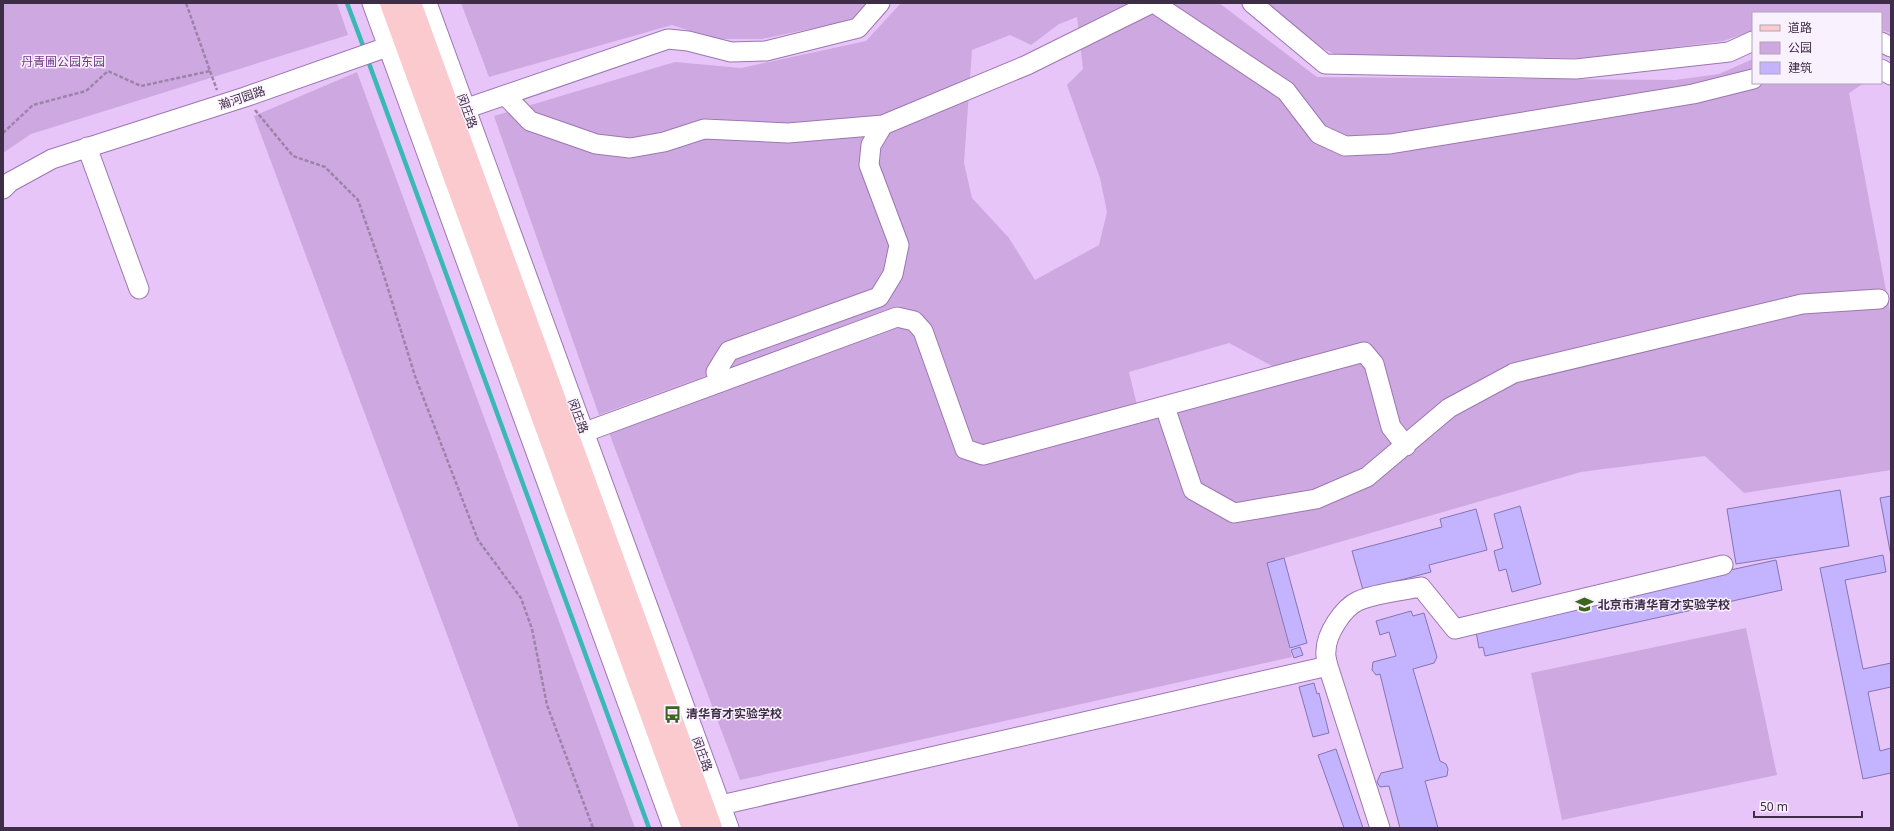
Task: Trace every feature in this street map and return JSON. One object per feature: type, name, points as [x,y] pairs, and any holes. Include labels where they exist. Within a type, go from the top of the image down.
[{"type":"main road","points":[[391,3],[381,49],[693,828]]},
{"type":"main road","name":"闵庄路","points":[[410,3],[458,111],[576,435],[711,828]]},
{"type":"street","points":[[372,3],[381,49],[673,828]]},
{"type":"street","name":"闵庄路","points":[[428,3],[458,111]]},
{"type":"street","points":[[381,49],[458,111],[668,39],[688,41],[731,52],[766,51],[858,28],[880,3]]},
{"type":"street","points":[[505,95],[530,121],[596,144],[630,148],[664,142],[704,129],[788,133],[883,125],[1027,66],[1153,3],[1286,91],[1319,134],[1345,146],[1390,144],[1693,94],[1752,80]]},
{"type":"street","points":[[1252,3],[1325,64],[1576,69],[1729,52],[1752,42]]},
{"type":"street","points":[[1882,42],[1891,47]]},
{"type":"street","name":"瀚河园路","points":[[3,189],[10,182],[52,159],[245,97],[381,49]]},
{"type":"street","points":[[1882,70],[1891,75]]},
{"type":"street","points":[[718,382],[716,372],[729,350],[879,296],[893,274],[899,245],[869,165],[871,145],[883,125]]},
{"type":"street","points":[[87,147],[140,289]]},
{"type":"street","points":[[1165,407],[1193,490],[1234,513],[1316,499],[1367,477],[1406,446],[1449,408],[1514,373],[1802,304],[1878,299]]},
{"type":"street","points":[[576,435],[897,317],[914,321],[922,331],[965,449],[983,455],[1364,352],[1374,364],[1391,427],[1406,446]]},
{"type":"street","name":"闵庄路","points":[[576,435],[729,828]]},
{"type":"street","points":[[1380,828],[1328,666],[1326,651],[1329,636],[1335,625],[1356,602],[1366,598],[1421,587],[1455,629],[1723,565]]},
{"type":"street","points":[[721,805],[1328,666]]},
{"type":"path","points":[[3,133],[33,105],[86,91],[108,71],[141,86],[210,71],[186,3]]},
{"type":"path","points":[[245,97],[273,134],[293,156],[325,167],[358,200],[381,266],[414,376],[478,540],[521,598],[532,629],[547,705],[593,828]]},
{"type":"green space","name":"丹青圃公园东园","points":[[3,3],[337,3],[348,35],[31,134],[3,153]]},
{"type":"green space","points":[[461,3],[868,3],[853,20],[762,39],[715,39],[672,25],[489,77]]},
{"type":"green space","points":[[901,3],[1219,3],[1317,77],[1675,80],[1719,74],[1752,59],[1752,84],[1862,84],[1849,93],[1891,317],[1891,470],[1744,493],[1705,456],[1581,472],[1267,563],[1292,657],[740,780],[608,430],[905,303],[599,415],[494,116],[675,62],[741,68],[866,41]],"holes":[[[1077,17],[1083,69],[1067,85],[1100,178],[1107,212],[1099,245],[1035,280],[1009,238],[972,198],[964,163],[972,50],[1010,35],[1031,45],[1059,24]],[[1229,343],[1274,367],[1137,405],[1129,372]]]},
{"type":"green space","points":[[1264,3],[1891,3],[1891,33],[1882,30],[1882,12],[1752,12],[1752,31],[1723,41],[1589,58],[1340,57],[1318,46]]},
{"type":"green space","points":[[357,72],[635,828],[519,828],[254,116]]},
{"type":"green space","points":[[1746,628],[1777,775],[1562,820],[1531,673]]},
{"type":"building","points":[[1840,490],[1849,546],[1736,564],[1727,509]]},
{"type":"building","points":[[1891,496],[1891,556],[1880,498]]},
{"type":"building","points":[[1520,506],[1541,584],[1512,592],[1506,569],[1499,571],[1494,551],[1503,548],[1494,514]]},
{"type":"building","points":[[1476,509],[1487,550],[1429,565],[1431,572],[1363,590],[1352,551],[1442,527],[1440,519]]},
{"type":"building","points":[[1883,555],[1886,572],[1845,580],[1863,669],[1891,663],[1891,687],[1868,692],[1880,751],[1891,748],[1891,773],[1863,779],[1820,568]]},
{"type":"building","points":[[1284,558],[1307,643],[1290,648],[1267,563]]},
{"type":"building","points":[[1776,560],[1782,590],[1485,656],[1483,647],[1479,648],[1475,626]]},
{"type":"building","points":[[1411,611],[1413,616],[1424,613],[1437,657],[1434,663],[1413,669],[1440,761],[1446,764],[1448,769],[1447,776],[1425,781],[1438,828],[1400,828],[1389,786],[1380,787],[1377,782],[1381,773],[1403,768],[1380,674],[1376,675],[1372,670],[1373,662],[1396,656],[1389,632],[1380,635],[1376,621]]},
{"type":"building","points":[[1300,647],[1303,655],[1294,658],[1291,650]]},
{"type":"building","points":[[1314,683],[1317,694],[1319,693],[1329,733],[1313,737],[1299,687]]},
{"type":"building","points":[[1336,749],[1363,828],[1344,828],[1318,755]]},
{"type":"waterway","points":[[347,3],[365,51]]},
{"type":"waterway","points":[[367,58],[649,828]]},
{"type":"place","name":"北京市清华育才实验学校","points":[[1585,605]]},
{"type":"place","name":"清华育才实验学校","points":[[673,714]]}]
